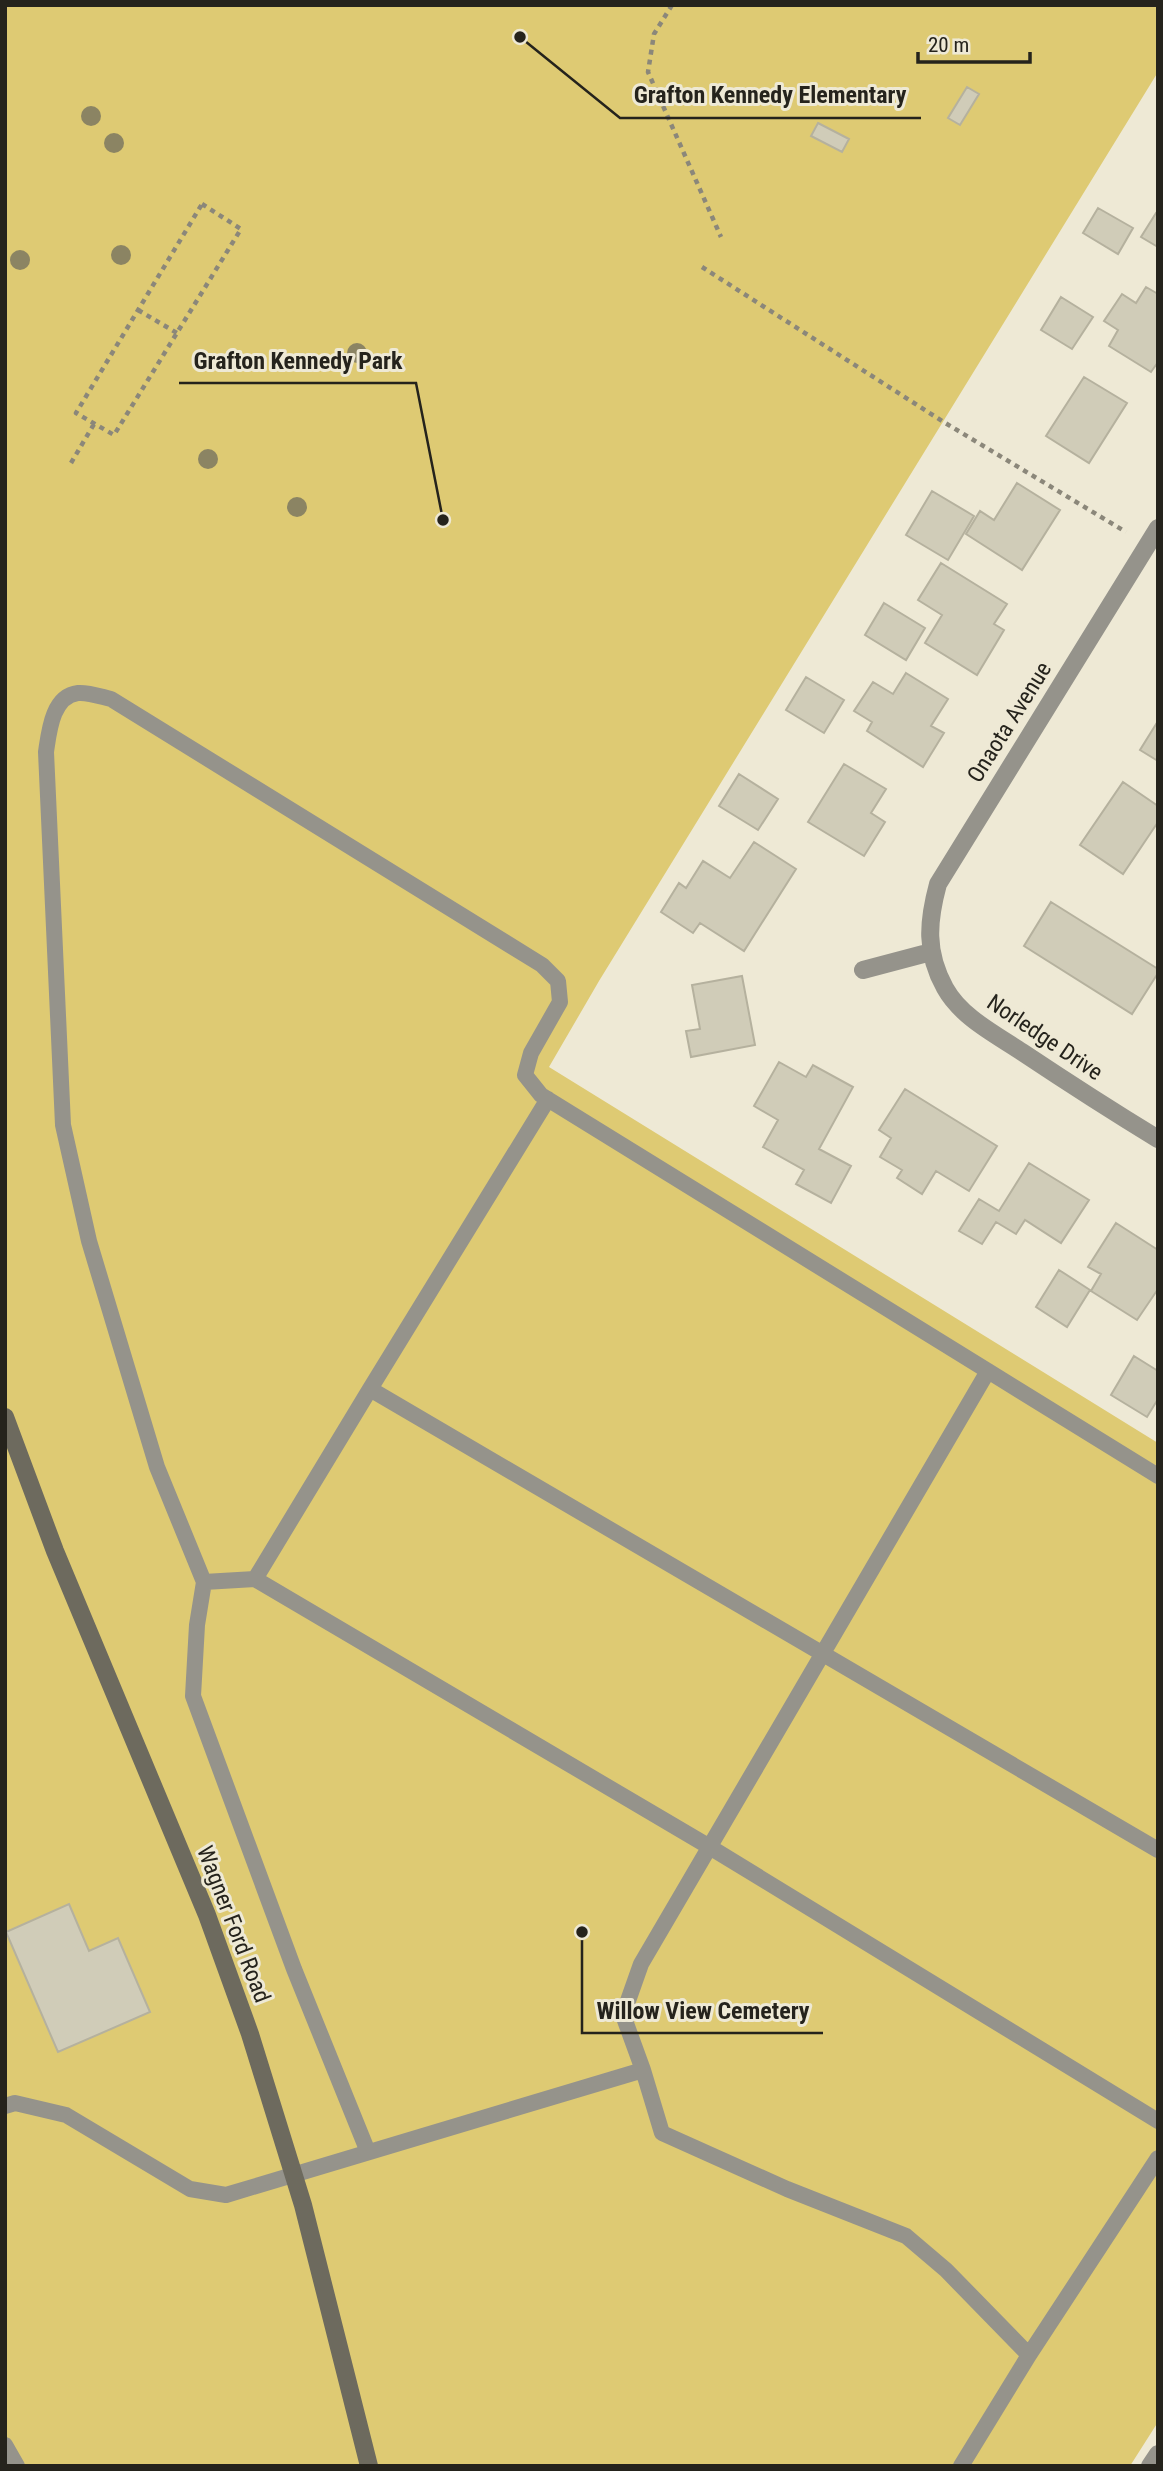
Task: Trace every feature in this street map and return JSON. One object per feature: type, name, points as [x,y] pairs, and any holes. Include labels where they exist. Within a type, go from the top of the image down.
[{"type":"main road","name":"Wagner Ford Road","points":[[5,1417],[55,1550],[207,1915],[250,2034],[293,2174],[369,2466]]},
{"type":"street","name":"Onaota Avenue","points":[[931,952],[929,919],[937,884],[1158,528]]},
{"type":"street","points":[[863,970],[931,952]]},
{"type":"street","name":"Norledge Drive","points":[[931,952],[945,988],[967,1016],[1158,1139]]},
{"type":"street","points":[[1150,2466],[1158,2454]]},
{"type":"lane","points":[[368,2152],[294,1969],[193,1696],[197,1625],[204,1583],[157,1467],[89,1241],[63,1125],[46,752],[51,722],[61,702],[78,693],[111,699],[541,965],[558,981],[560,1002],[531,1053],[524,1076],[548,1099],[1158,1476]]},
{"type":"lane","points":[[255,1579],[548,1099]]},
{"type":"lane","points":[[988,1371],[641,1964],[623,2015],[662,2133],[787,2189],[906,2236],[946,2270],[1029,2355]]},
{"type":"lane","points":[[370,1389],[1158,1850]]},
{"type":"lane","points":[[204,1583],[255,1579],[708,1846],[1158,2121]]},
{"type":"lane","points":[[5,2106],[16,2103],[66,2115],[190,2189],[226,2196],[643,2070]]},
{"type":"lane","points":[[961,2466],[1029,2355],[1158,2158]]},
{"type":"lane","points":[[5,2445],[17,2466]]},
{"type":"path","points":[[672,5],[654,34],[648,72],[722,237]]},
{"type":"path","points":[[202,204],[242,229],[114,436],[76,413],[138,310],[202,204]]},
{"type":"path","points":[[702,267],[942,421],[1147,545]]},
{"type":"path","points":[[138,310],[177,333]]},
{"type":"path","points":[[71,463],[94,424]]},
{"type":"shaded area","points":[[5,5],[1158,5],[1158,72],[599,981],[549,1067],[1158,1443],[1158,2422],[1130,2466],[5,2466]]},
{"type":"building","points":[[967,87],[979,94],[960,125],[948,118]]},
{"type":"building","points":[[818,123],[849,139],[842,152],[811,136]]},
{"type":"building","points":[[1098,208],[1133,228],[1118,254],[1083,233]]},
{"type":"building","points":[[1156,213],[1158,214],[1158,247],[1141,237]]},
{"type":"building","points":[[1146,287],[1158,294],[1158,362],[1151,372],[1109,346],[1118,330],[1104,321],[1122,294],[1136,303]]},
{"type":"building","points":[[1061,297],[1093,317],[1072,349],[1041,330]]},
{"type":"building","points":[[1084,377],[1127,403],[1089,463],[1046,436]]},
{"type":"building","points":[[1017,483],[1060,510],[1022,570],[966,534],[980,511],[994,520]]},
{"type":"building","points":[[932,491],[974,516],[948,560],[906,535]]},
{"type":"building","points":[[941,563],[1007,604],[994,624],[1004,630],[977,675],[925,643],[942,615],[918,600]]},
{"type":"building","points":[[884,603],[925,628],[906,660],[865,635]]},
{"type":"building","points":[[906,673],[948,699],[931,726],[944,733],[923,767],[867,731],[872,722],[854,711],[873,682],[893,694]]},
{"type":"building","points":[[806,677],[844,700],[824,733],[786,710]]},
{"type":"building","points":[[1158,721],[1158,761],[1140,750]]},
{"type":"building","points":[[844,764],[886,789],[871,813],[885,822],[864,856],[808,822]]},
{"type":"building","points":[[739,774],[778,799],[758,830],[719,806]]},
{"type":"building","points":[[1123,782],[1158,806],[1158,822],[1123,874],[1080,845]]},
{"type":"building","points":[[754,842],[796,869],[744,951],[700,923],[693,933],[661,912],[679,883],[686,888],[703,861],[730,878]]},
{"type":"building","points":[[1051,902],[1158,969],[1132,1014],[1024,946]]},
{"type":"building","points":[[742,976],[755,1045],[691,1057],[686,1031],[700,1029],[692,985]]},
{"type":"building","points":[[779,1062],[806,1077],[813,1065],[853,1087],[819,1149],[851,1166],[831,1203],[796,1184],[804,1170],[763,1147],[778,1120],[754,1106]]},
{"type":"building","points":[[905,1089],[997,1146],[969,1191],[936,1171],[922,1194],[897,1178],[902,1170],[880,1157],[891,1138],[879,1130]]},
{"type":"building","points":[[1029,1163],[1089,1200],[1061,1243],[1025,1220],[1016,1234],[996,1222],[982,1244],[959,1231],[979,1199],[999,1211]]},
{"type":"building","points":[[1116,1223],[1158,1250],[1158,1289],[1137,1320],[1091,1291],[1101,1274],[1088,1267]]},
{"type":"building","points":[[1059,1270],[1090,1290],[1067,1327],[1036,1307]]},
{"type":"building","points":[[1134,1356],[1158,1371],[1158,1399],[1147,1417],[1111,1395]]},
{"type":"building","points":[[69,1904],[89,1951],[118,1938],[150,2012],[58,2052],[6,1932]]},
{"type":"place","name":"Grafton Kennedy Elementary","points":[[520,37]]},
{"type":"place","name":"Grafton Kennedy Park","points":[[443,520]]},
{"type":"place","name":"Willow View Cemetery","points":[[582,1932]]}]
